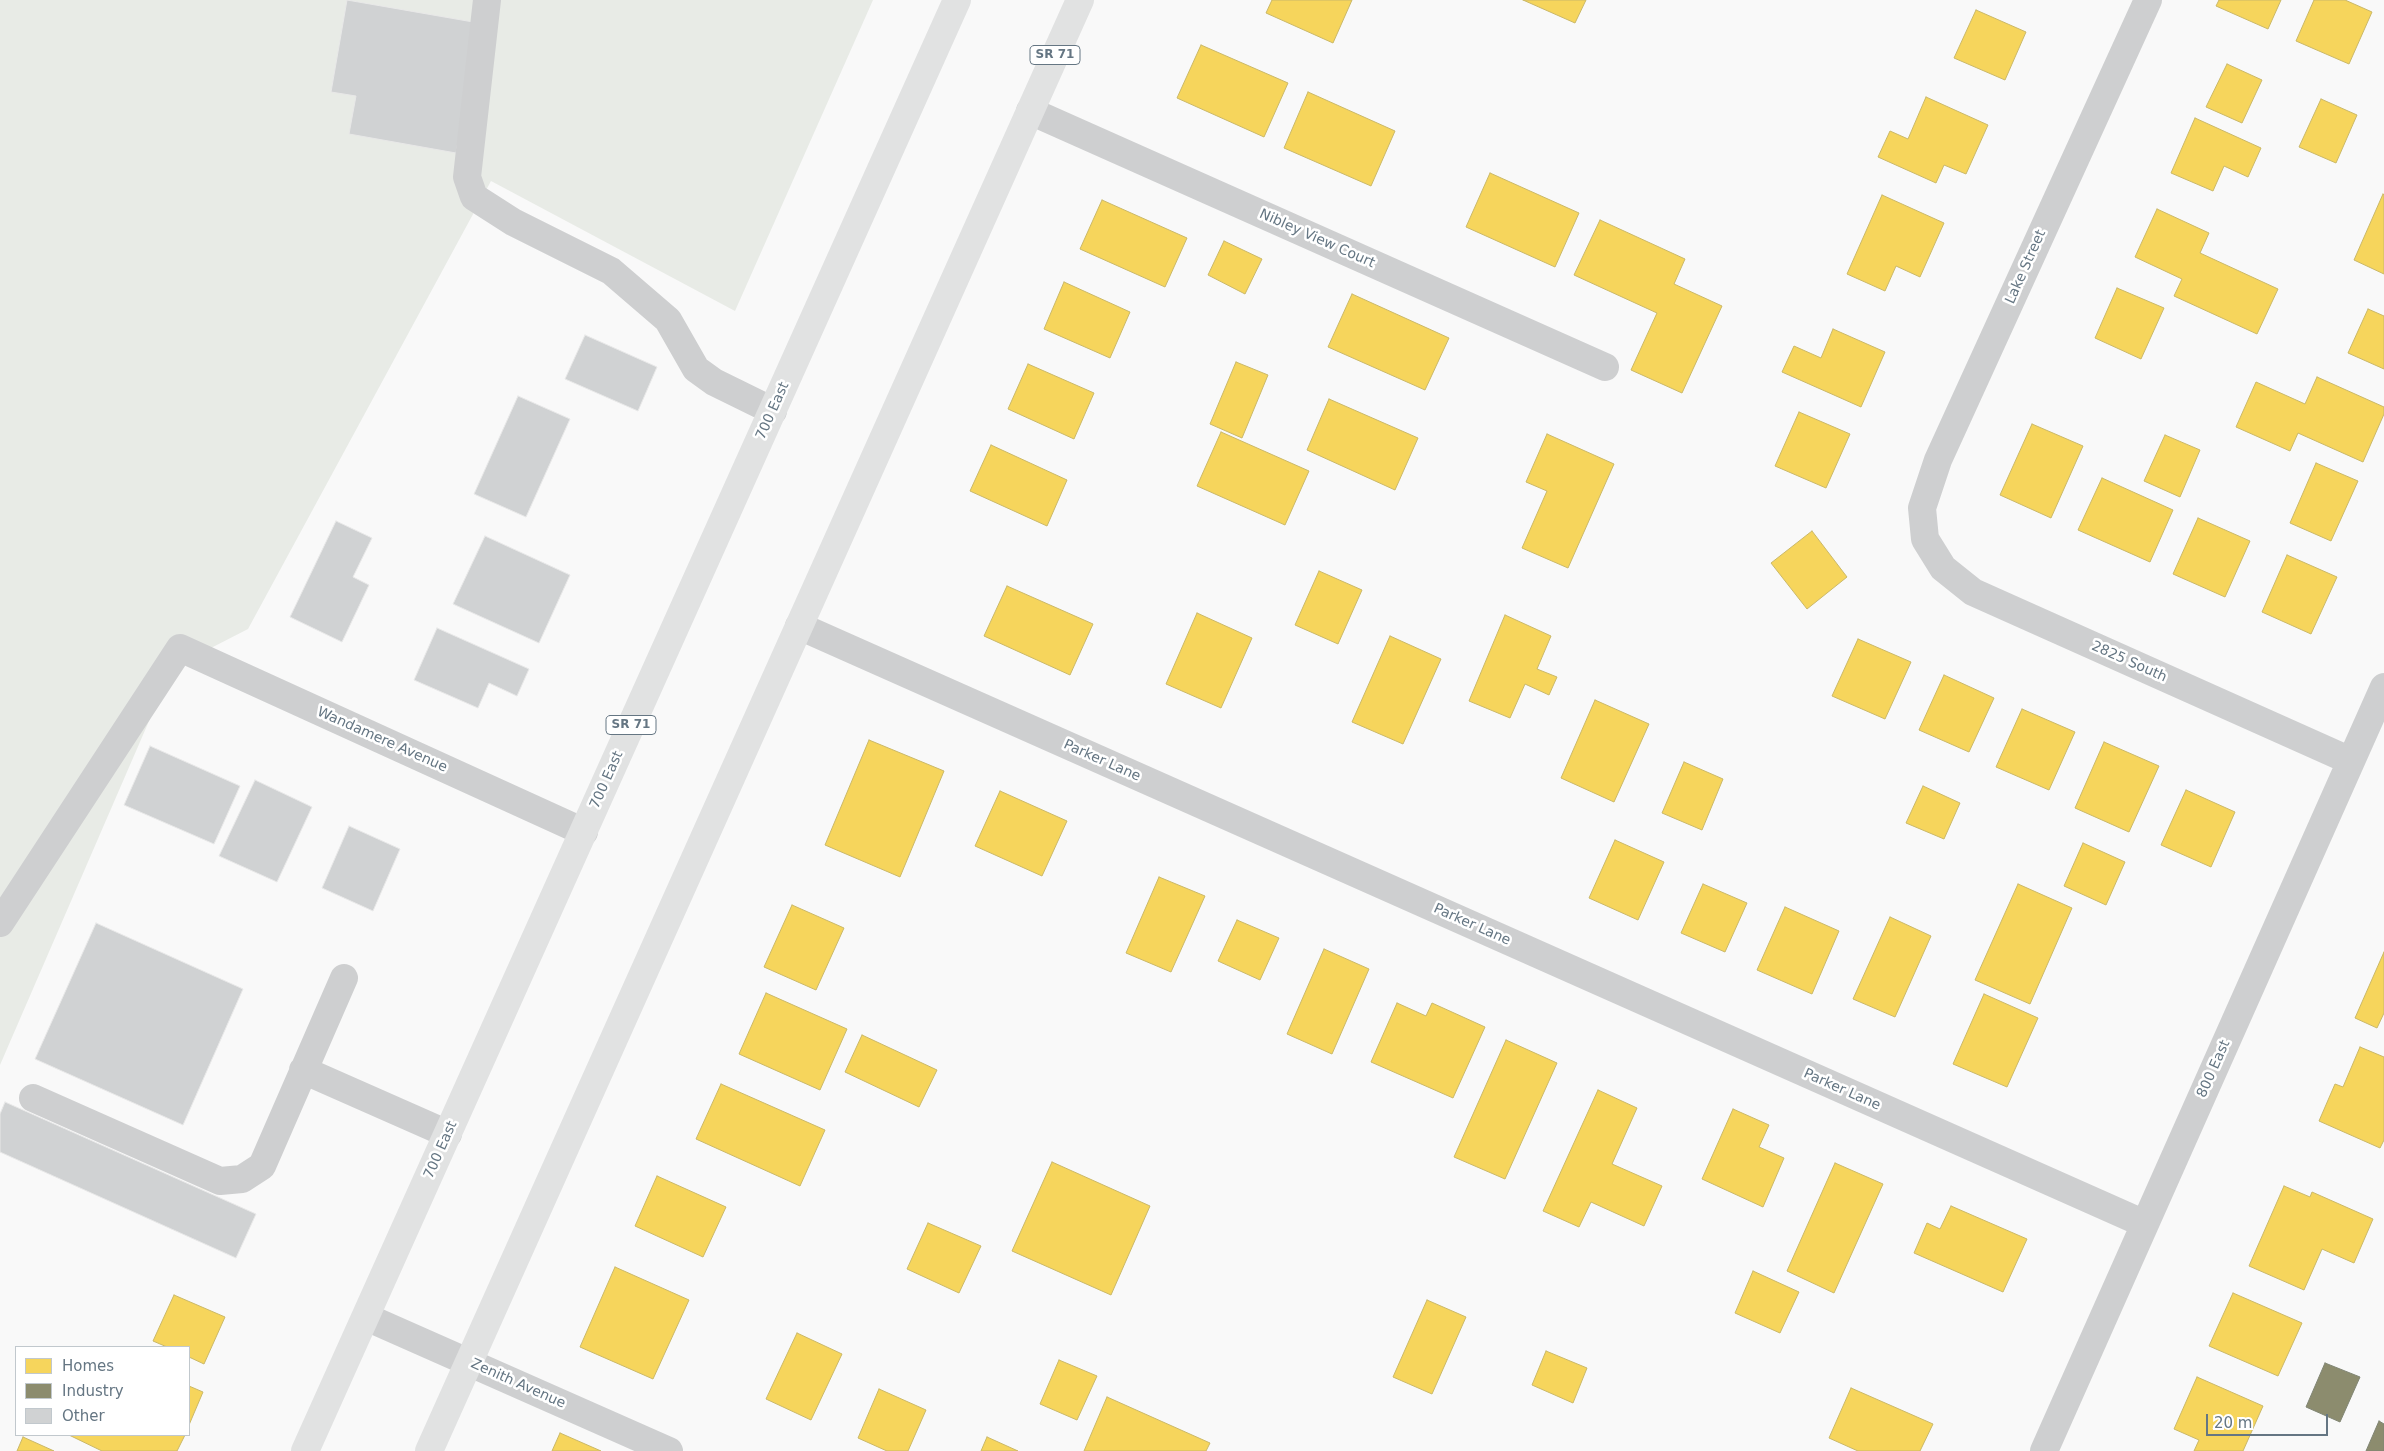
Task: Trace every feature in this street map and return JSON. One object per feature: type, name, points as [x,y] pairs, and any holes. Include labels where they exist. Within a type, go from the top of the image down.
[{"type":"main road","name":"700 East","points":[[305,1451],[958,0]]},
{"type":"main road","name":"SR 71","points":[[429,1451],[1080,0]]},
{"type":"street","points":[[487,0],[467,177],[474,197],[513,222],[611,271],[668,320],[696,369],[714,382],[773,411]]},
{"type":"street","name":"Lake Street","points":[[1925,539],[1922,508],[1938,460],[2148,0]]},
{"type":"street","name":"Nibley View Court","points":[[1030,111],[1605,367]]},
{"type":"street","name":"2825 South","points":[[1925,539],[1943,568],[1974,592],[2351,761]]},
{"type":"street","name":"Parker Lane","points":[[799,626],[2145,1224]]},
{"type":"street","name":"Wandamere Avenue","points":[[0,923],[180,648],[584,832]]},
{"type":"street","name":"800 East","points":[[2044,1451],[2384,688]]},
{"type":"street","points":[[33,1098],[220,1181],[242,1179],[262,1166],[344,978]]},
{"type":"street","points":[[304,1070],[448,1134]]},
{"type":"street","name":"Zenith Avenue","points":[[366,1317],[669,1451]]},
{"type":"shaded area","points":[[0,0],[873,0],[735,311],[491,181],[248,629],[172,668],[0,1065]]},
{"type":"building: Homes","points":[[1272,0],[1352,0],[1333,43],[1266,13]]},
{"type":"building: Homes","points":[[1523,0],[1586,0],[1575,23]]},
{"type":"building: Homes","points":[[2219,0],[2281,0],[2268,29],[2216,6]]},
{"type":"building: Homes","points":[[2314,0],[2345,0],[2372,12],[2349,64],[2296,41]]},
{"type":"building: Homes","points":[[1976,10],[2026,32],[2005,80],[1954,58]]},
{"type":"building: Homes","points":[[1201,45],[1288,83],[1264,137],[1177,98]]},
{"type":"building: Homes","points":[[2227,64],[2262,80],[2242,123],[2206,107]]},
{"type":"building: Homes","points":[[1308,92],[1395,131],[1371,186],[1284,148]]},
{"type":"building: Homes","points":[[1926,97],[1988,125],[1966,174],[1944,165],[1936,183],[1878,157],[1890,131],[1908,139]]},
{"type":"building: Homes","points":[[2321,99],[2357,115],[2336,163],[2299,147]]},
{"type":"building: Homes","points":[[2195,118],[2261,148],[2248,177],[2224,166],[2213,191],[2171,173]]},
{"type":"building: Homes","points":[[1490,173],[1579,213],[1555,267],[1466,227]]},
{"type":"building: Homes","points":[[1882,195],[1944,223],[1920,277],[1896,266],[1885,291],[1847,274]]},
{"type":"building: Homes","points":[[2384,195],[2384,274],[2354,260]]},
{"type":"building: Homes","points":[[1102,200],[1187,238],[1165,287],[1080,249]]},
{"type":"building: Homes","points":[[2157,209],[2209,233],[2200,253],[2278,289],[2257,334],[2174,296],[2182,279],[2135,257]]},
{"type":"building: Homes","points":[[1600,220],[1685,259],[1674,284],[1722,306],[1682,393],[1631,370],[1657,313],[1574,275]]},
{"type":"building: Homes","points":[[1224,241],[1262,259],[1245,294],[1208,275]]},
{"type":"building: Homes","points":[[1064,282],[1130,312],[1110,358],[1044,329]]},
{"type":"building: Homes","points":[[2117,288],[2164,308],[2141,359],[2095,338]]},
{"type":"building: Homes","points":[[1352,294],[1449,338],[1425,390],[1328,347]]},
{"type":"building: Homes","points":[[2368,309],[2384,316],[2384,369],[2348,353]]},
{"type":"building: Homes","points":[[1833,329],[1885,352],[1861,407],[1782,372],[1794,346],[1821,358]]},
{"type":"building: Homes","points":[[1236,362],[1268,375],[1242,438],[1210,424]]},
{"type":"building: Homes","points":[[1028,364],[1094,393],[1074,439],[1008,409]]},
{"type":"building: Homes","points":[[2317,377],[2384,407],[2384,414],[2363,462],[2298,433],[2290,451],[2236,427],[2256,382],[2305,404]]},
{"type":"building: Homes","points":[[1329,399],[1418,438],[1395,490],[1307,450]]},
{"type":"building: Homes","points":[[1799,412],[1850,434],[1826,488],[1775,466]]},
{"type":"building: Homes","points":[[2032,424],[2083,446],[2051,518],[2000,495]]},
{"type":"building: Homes","points":[[1221,432],[1309,471],[1285,525],[1197,486]]},
{"type":"building: Homes","points":[[1547,434],[1614,464],[1568,568],[1522,548],[1547,491],[1526,482]]},
{"type":"building: Homes","points":[[2165,435],[2200,450],[2180,497],[2144,481]]},
{"type":"building: Homes","points":[[991,445],[1067,480],[1047,526],[970,491]]},
{"type":"building: Homes","points":[[2316,463],[2358,481],[2331,541],[2290,523]]},
{"type":"building: Homes","points":[[2102,478],[2173,510],[2150,562],[2078,530]]},
{"type":"building: Homes","points":[[2198,518],[2250,541],[2225,597],[2173,574]]},
{"type":"building: Homes","points":[[1812,531],[1847,577],[1807,609],[1771,563]]},
{"type":"building: Homes","points":[[2287,555],[2337,577],[2311,634],[2262,612]]},
{"type":"building: Homes","points":[[1319,571],[1362,590],[1338,644],[1295,625]]},
{"type":"building: Homes","points":[[1007,586],[1093,624],[1070,675],[984,636]]},
{"type":"building: Homes","points":[[1197,613],[1252,638],[1221,708],[1166,684]]},
{"type":"building: Homes","points":[[1505,615],[1551,636],[1537,669],[1557,677],[1549,695],[1525,684],[1510,718],[1469,701]]},
{"type":"building: Homes","points":[[1390,636],[1441,659],[1403,744],[1352,722]]},
{"type":"building: Homes","points":[[1858,639],[1911,662],[1885,719],[1832,696]]},
{"type":"building: Homes","points":[[1944,675],[1994,698],[1969,752],[1919,730]]},
{"type":"building: Homes","points":[[1595,700],[1649,724],[1614,802],[1561,778]]},
{"type":"building: Homes","points":[[2022,709],[2075,732],[2049,790],[1996,767]]},
{"type":"building: Homes","points":[[869,740],[944,771],[900,877],[825,845]]},
{"type":"building: Homes","points":[[2104,742],[2159,766],[2129,832],[2075,808]]},
{"type":"building: Homes","points":[[1684,762],[1723,779],[1702,830],[1662,813]]},
{"type":"building: Homes","points":[[1923,786],[1960,803],[1944,839],[1906,823]]},
{"type":"building: Homes","points":[[2186,790],[2235,812],[2211,867],[2161,845]]},
{"type":"building: Homes","points":[[1000,791],[1067,821],[1042,876],[975,846]]},
{"type":"building: Homes","points":[[1615,840],[1664,862],[1638,920],[1589,898]]},
{"type":"building: Homes","points":[[2083,843],[2125,862],[2106,905],[2064,886]]},
{"type":"building: Homes","points":[[1159,877],[1205,896],[1171,972],[1126,953]]},
{"type":"building: Homes","points":[[1703,884],[1747,903],[1725,952],[1681,933]]},
{"type":"building: Homes","points":[[2018,884],[2072,908],[2030,1004],[1975,980]]},
{"type":"building: Homes","points":[[792,905],[844,928],[816,990],[764,967]]},
{"type":"building: Homes","points":[[1785,907],[1839,931],[1812,994],[1757,970]]},
{"type":"building: Homes","points":[[1890,917],[1931,936],[1895,1017],[1853,999]]},
{"type":"building: Homes","points":[[1237,920],[1279,938],[1260,980],[1218,961]]},
{"type":"building: Homes","points":[[1324,949],[1369,969],[1332,1054],[1287,1034]]},
{"type":"building: Homes","points":[[2384,952],[2384,1013],[2377,1028],[2355,1018]]},
{"type":"building: Homes","points":[[766,993],[847,1029],[820,1090],[739,1054]]},
{"type":"building: Homes","points":[[1984,994],[2038,1018],[2007,1087],[1953,1064]]},
{"type":"building: Homes","points":[[1397,1003],[1426,1016],[1432,1003],[1485,1027],[1453,1098],[1371,1062]]},
{"type":"building: Homes","points":[[862,1035],[937,1070],[919,1107],[845,1072]]},
{"type":"building: Homes","points":[[1506,1040],[1557,1063],[1505,1179],[1454,1157]]},
{"type":"building: Homes","points":[[2360,1047],[2384,1057],[2384,1140],[2380,1148],[2319,1121],[2335,1084],[2343,1087]]},
{"type":"building: Homes","points":[[721,1084],[825,1130],[800,1186],[696,1139]]},
{"type":"building: Homes","points":[[1598,1090],[1637,1108],[1612,1164],[1662,1186],[1644,1226],[1591,1202],[1579,1227],[1543,1211]]},
{"type":"building: Homes","points":[[1733,1109],[1769,1125],[1759,1147],[1784,1158],[1763,1207],[1702,1179]]},
{"type":"building: Homes","points":[[1052,1162],[1150,1206],[1111,1295],[1012,1251]]},
{"type":"building: Homes","points":[[1835,1163],[1883,1184],[1834,1293],[1787,1271]]},
{"type":"building: Homes","points":[[657,1176],[726,1207],[703,1257],[635,1226]]},
{"type":"building: Homes","points":[[2284,1186],[2310,1197],[2312,1192],[2373,1219],[2354,1263],[2322,1249],[2304,1290],[2249,1266]]},
{"type":"building: Homes","points":[[1951,1206],[2027,1239],[2003,1292],[1914,1253],[1927,1223],[1940,1229]]},
{"type":"building: Homes","points":[[928,1223],[981,1246],[959,1293],[907,1269]]},
{"type":"building: Homes","points":[[615,1267],[689,1300],[653,1379],[580,1347]]},
{"type":"building: Homes","points":[[1753,1271],[1799,1292],[1780,1333],[1735,1313]]},
{"type":"building: Homes","points":[[2233,1293],[2302,1323],[2278,1376],[2209,1346]]},
{"type":"building: Homes","points":[[174,1295],[225,1317],[204,1364],[190,1357],[190,1346],[165,1346],[153,1341]]},
{"type":"building: Homes","points":[[1427,1300],[1466,1317],[1432,1394],[1393,1377]]},
{"type":"building: Homes","points":[[797,1333],[842,1354],[811,1420],[766,1399]]},
{"type":"building: Homes","points":[[1546,1351],[1587,1368],[1573,1403],[1532,1385]]},
{"type":"building: Homes","points":[[1059,1360],[1097,1376],[1077,1420],[1040,1404]]},
{"type":"building: Homes","points":[[2197,1377],[2263,1406],[2243,1451],[2194,1451],[2199,1440],[2174,1429]]},
{"type":"building: Homes","points":[[190,1386],[203,1392],[190,1423]]},
{"type":"building: Homes","points":[[1851,1388],[1933,1424],[1920,1451],[1858,1451],[1829,1438]]},
{"type":"building: Homes","points":[[879,1389],[926,1410],[908,1451],[887,1451],[858,1438]]},
{"type":"building: Homes","points":[[1107,1397],[1210,1443],[1206,1451],[1084,1451]]},
{"type":"building: Homes","points":[[560,1433],[601,1451],[552,1451]]},
{"type":"building: Homes","points":[[71,1436],[184,1436],[177,1451],[102,1451]]},
{"type":"building: Homes","points":[[23,1437],[54,1451],[17,1451]]},
{"type":"building: Homes","points":[[987,1437],[1018,1451],[981,1451]]},
{"type":"building: Industry","points":[[2325,1363],[2360,1377],[2340,1422],[2306,1407]]},
{"type":"building: Industry","points":[[2379,1421],[2384,1424],[2384,1451],[2366,1451]]},
{"type":"building: Other","points":[[347,0],[479,23],[456,153],[349,134],[356,96],[331,92]]},
{"type":"building: Other","points":[[585,335],[657,367],[638,411],[565,379]]},
{"type":"building: Other","points":[[518,396],[570,419],[526,517],[474,494]]},
{"type":"building: Other","points":[[336,521],[372,538],[353,577],[369,585],[342,642],[290,617]]},
{"type":"building: Other","points":[[485,536],[570,575],[539,643],[453,604]]},
{"type":"building: Other","points":[[437,628],[529,669],[517,696],[489,683],[478,708],[414,680]]},
{"type":"building: Other","points":[[150,746],[240,786],[214,844],[124,805]]},
{"type":"building: Other","points":[[255,780],[312,807],[277,882],[219,856]]},
{"type":"building: Other","points":[[349,826],[400,849],[373,911],[322,888]]},
{"type":"building: Other","points":[[96,923],[243,989],[183,1125],[35,1059]]},
{"type":"building: Other","points":[[5,1102],[256,1214],[236,1258],[0,1152],[0,1114]]}]
